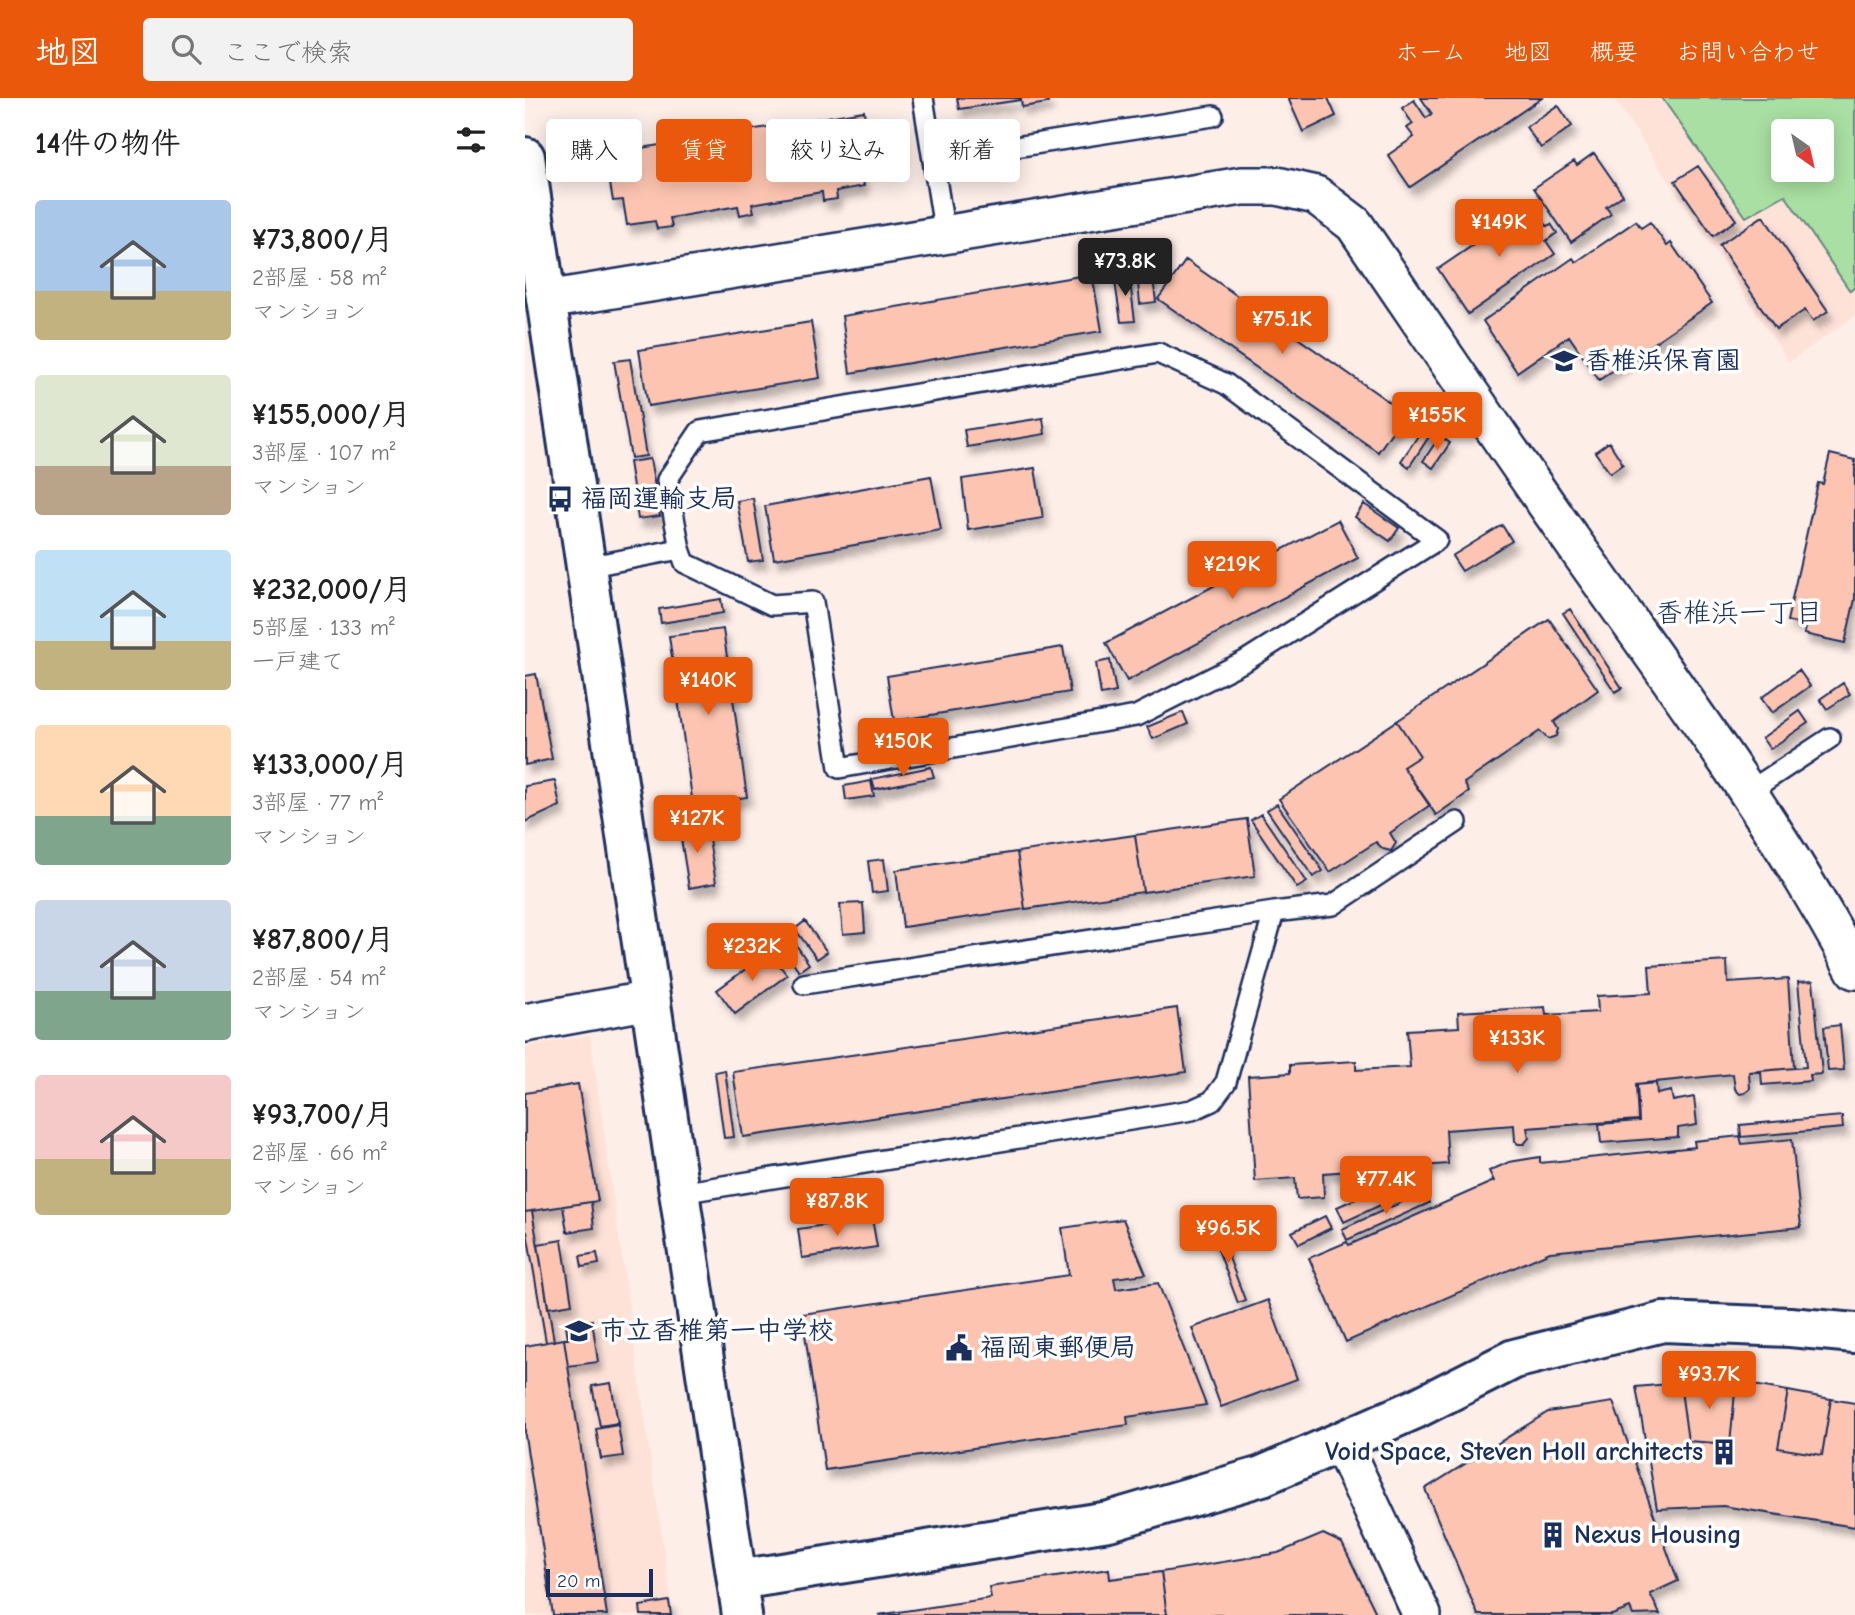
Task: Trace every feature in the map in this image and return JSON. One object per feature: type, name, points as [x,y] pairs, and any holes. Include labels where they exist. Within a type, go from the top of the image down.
[{"type":"street","points":[[525,157],[740,1597],[1109,1521],[1262,1476],[1415,1409],[1514,1359],[1663,1322],[1790,1327],[1855,1333]]},
{"type":"street","points":[[547,300],[1242,186],[1277,186],[1316,195],[1354,224],[1748,792],[1820,904],[1855,970]]},
{"type":"street","points":[[525,1023],[651,1000]]},
{"type":"street","points":[[1341,1441],[1422,1615]]},
{"type":"lane","points":[[923,98],[926,119]]},
{"type":"lane","points":[[1020,146],[1213,116]]},
{"type":"lane","points":[[937,182],[945,235]]},
{"type":"lane","points":[[1158,354],[1226,384],[1437,540],[1245,661],[1136,716],[839,768],[813,602],[772,605],[685,564],[680,549],[667,481],[700,431],[1158,354]]},
{"type":"lane","points":[[586,567],[680,549]]},
{"type":"lane","points":[[1748,792],[1830,738]]},
{"type":"lane","points":[[804,984],[1333,905],[1457,822]]},
{"type":"lane","points":[[680,1193],[1192,1110],[1212,1101],[1226,1082],[1274,912]]},
{"type":"shaded area","points":[[1614,98],[1855,98],[1855,316],[1789,362]]},
{"type":"shaded area","name":"市立香椎第一中学校","points":[[590,1035],[673,1615],[525,1615],[525,1047]]},
{"type":"green space","points":[[1662,98],[1855,98],[1855,287],[1850,291],[1785,195],[1746,217]]},
{"type":"building","points":[[957,98],[1047,98],[1048,103],[1022,107],[1021,100],[959,109]]},
{"type":"building","points":[[1288,98],[1328,98],[1336,116],[1303,132]]},
{"type":"building","points":[[1421,98],[1542,98],[1410,187],[1388,155],[1414,137],[1407,128],[1413,124],[1402,108],[1414,100],[1426,118],[1432,114]]},
{"type":"building","points":[[1558,105],[1572,126],[1541,148],[1526,127]]},
{"type":"building","points":[[864,111],[865,119],[816,119]]},
{"type":"building","points":[[766,127],[766,182],[863,182],[864,186],[836,191],[837,199],[823,201],[822,192],[752,204],[754,212],[740,215],[738,206],[670,218],[672,227],[657,229],[655,221],[627,225],[623,200],[613,201],[610,182],[642,182],[642,148],[656,146],[656,182],[752,182],[752,130]]},
{"type":"building","points":[[1594,153],[1623,195],[1606,207],[1611,214],[1571,242],[1534,188],[1574,161],[1577,165]]},
{"type":"building","points":[[1698,166],[1736,220],[1713,236],[1675,181]]},
{"type":"building","points":[[1532,205],[1547,226],[1551,224],[1557,233],[1546,241],[1555,254],[1468,314],[1438,269]]},
{"type":"building","points":[[1763,216],[1828,311],[1813,321],[1805,310],[1776,329],[1719,245]]},
{"type":"building","points":[[1636,221],[1641,228],[1650,222],[1667,246],[1671,243],[1712,303],[1599,380],[1569,336],[1517,372],[1483,321],[1573,258],[1576,262]]},
{"type":"building","points":[[1186,260],[1405,413],[1378,452],[1158,299]]},
{"type":"building","points":[[1152,271],[1156,302],[1140,304],[1137,273]]},
{"type":"building","points":[[1092,274],[1102,331],[850,373],[842,316]]},
{"type":"building","points":[[1129,274],[1135,321],[1121,322],[1114,275]]},
{"type":"building","points":[[811,322],[820,378],[648,406],[639,350]]},
{"type":"building","points":[[630,359],[646,456],[631,458],[614,361]]},
{"type":"building","points":[[1043,418],[1045,434],[967,447],[964,430]]},
{"type":"building","points":[[1426,424],[1434,429],[1409,467],[1401,461]]},
{"type":"building","points":[[1440,436],[1450,443],[1433,468],[1423,461]]},
{"type":"building","points":[[1609,442],[1623,464],[1610,473],[1595,452]]},
{"type":"building","points":[[1830,454],[1855,460],[1855,599],[1845,643],[1804,634],[1806,625],[1787,621],[1818,483],[1823,484]]},
{"type":"building","points":[[650,459],[660,516],[638,519],[629,462]]},
{"type":"building","points":[[1035,468],[1043,518],[968,530],[962,479]]},
{"type":"building","points":[[931,476],[941,530],[774,559],[765,506]]},
{"type":"building","points":[[753,498],[763,560],[748,562],[737,501]]},
{"type":"building","points":[[1364,504],[1399,528],[1390,541],[1355,517]]},
{"type":"building","points":[[1338,520],[1358,558],[1127,681],[1106,643]]},
{"type":"building","points":[[1502,525],[1512,541],[1462,571],[1452,556]]},
{"type":"building","points":[[721,599],[723,613],[661,623],[659,609]]},
{"type":"building","points":[[1570,609],[1622,688],[1615,692],[1563,613]]},
{"type":"building","points":[[1549,619],[1598,690],[1554,722],[1558,729],[1556,736],[1548,739],[1540,731],[1464,783],[1469,792],[1436,815],[1403,767],[1420,756],[1397,721]]},
{"type":"building","points":[[723,629],[747,797],[693,805],[669,636]]},
{"type":"building","points":[[1063,647],[1070,692],[894,721],[887,676]]},
{"type":"building","points":[[1110,660],[1116,692],[1101,695],[1096,663]]},
{"type":"building","points":[[1799,670],[1810,686],[1772,713],[1761,698]]},
{"type":"building","points":[[536,674],[552,759],[525,765],[525,676]]},
{"type":"building","points":[[1843,683],[1850,694],[1827,709],[1820,699]]},
{"type":"building","points":[[1800,711],[1808,723],[1770,749],[1762,738]]},
{"type":"building","points":[[1183,712],[1188,724],[1153,739],[1147,727]]},
{"type":"building","points":[[1397,721],[1420,756],[1403,767],[1430,805],[1390,833],[1396,843],[1391,851],[1383,849],[1376,842],[1330,872],[1279,799]]},
{"type":"building","points":[[931,767],[934,777],[875,789],[872,779]]},
{"type":"building","points":[[555,781],[560,806],[525,822],[525,786]]},
{"type":"building","points":[[871,781],[874,796],[846,800],[844,786]]},
{"type":"building","points":[[1277,804],[1323,871],[1313,877],[1267,810]]},
{"type":"building","points":[[1261,814],[1307,882],[1297,888],[1251,820]]},
{"type":"building","points":[[1247,819],[1255,876],[1143,892],[1135,835]]},
{"type":"building","points":[[706,821],[716,883],[689,888],[679,826]]},
{"type":"building","points":[[1135,835],[1143,892],[1025,909],[1017,852]]},
{"type":"building","points":[[1017,852],[1025,909],[903,927],[896,870]]},
{"type":"building","points":[[884,859],[888,891],[872,893],[868,861]]},
{"type":"building","points":[[863,903],[865,932],[843,934],[840,904]]},
{"type":"building","points":[[805,921],[827,952],[817,959],[795,929]]},
{"type":"building","points":[[788,933],[809,964],[799,971],[778,940]]},
{"type":"building","points":[[769,952],[787,975],[735,1014],[717,990]]},
{"type":"building","points":[[1727,961],[1728,983],[1788,979],[1794,1068],[1749,1072],[1750,1089],[1745,1093],[1740,1094],[1735,1089],[1733,1074],[1636,1084],[1638,1120],[1527,1128],[1529,1138],[1524,1144],[1515,1141],[1514,1125],[1446,1130],[1448,1164],[1323,1173],[1324,1197],[1297,1199],[1295,1178],[1255,1181],[1248,1076],[1290,1073],[1290,1065],[1356,1061],[1356,1070],[1410,1067],[1407,1030],[1459,1027],[1458,1012],[1545,1007],[1546,1015],[1598,1012],[1597,996],[1651,993],[1649,966]]},
{"type":"building","points":[[1813,981],[1822,1074],[1810,1075],[1811,1081],[1762,1085],[1761,1071],[1806,1067],[1798,982]]},
{"type":"building","points":[[1177,1008],[1186,1072],[743,1137],[733,1072]]},
{"type":"building","points":[[1840,1025],[1844,1070],[1828,1071],[1824,1027]]},
{"type":"building","points":[[725,1070],[734,1137],[724,1138],[715,1072]]},
{"type":"building","points":[[1656,1083],[1657,1094],[1671,1091],[1673,1101],[1694,1097],[1697,1125],[1678,1128],[1678,1137],[1601,1143],[1599,1124],[1639,1121],[1637,1085]]},
{"type":"building","points":[[578,1084],[598,1201],[525,1212],[525,1093]]},
{"type":"building","points":[[1842,1116],[1843,1128],[1741,1137],[1740,1125]]},
{"type":"building","points":[[1740,1136],[1742,1144],[1792,1139],[1801,1227],[1550,1252],[1346,1342],[1309,1258],[1347,1242],[1349,1245],[1494,1181],[1489,1171],[1509,1162],[1540,1157],[1540,1163],[1695,1147],[1694,1141]]},
{"type":"building","points":[[1395,1181],[1402,1195],[1344,1222],[1337,1207]]},
{"type":"building","points":[[1424,1192],[1429,1203],[1347,1240],[1342,1229]]},
{"type":"building","points":[[591,1202],[594,1228],[567,1232],[563,1206]]},
{"type":"building","points":[[532,1211],[554,1341],[546,1342],[527,1232],[525,1233],[525,1212]]},
{"type":"building","points":[[1325,1216],[1331,1228],[1299,1244],[1292,1232]]},
{"type":"building","points":[[872,1218],[877,1247],[802,1258],[798,1229]]},
{"type":"building","points":[[1123,1219],[1146,1274],[1114,1278],[1116,1289],[1158,1283],[1206,1405],[1127,1417],[1128,1425],[825,1470],[802,1314],[1069,1275],[1062,1228]]},
{"type":"building","points":[[1217,1226],[1245,1300],[1238,1303],[1210,1228]]},
{"type":"building","points":[[562,1240],[572,1304],[548,1308],[538,1244]]},
{"type":"building","points":[[597,1253],[599,1264],[582,1267],[580,1256]]},
{"type":"building","points":[[1268,1300],[1297,1379],[1221,1407],[1192,1328]]},
{"type":"building","points":[[592,1320],[598,1362],[568,1366],[564,1339],[568,1339],[566,1325]]},
{"type":"building","points":[[564,1339],[607,1615],[553,1615],[525,1436],[525,1346]]},
{"type":"building","name":"Void Space, Steven Holl architects","points":[[1736,1382],[1788,1391],[1778,1448],[1822,1455],[1831,1399],[1855,1403],[1855,1527],[1723,1506],[1657,1509],[1636,1387],[1680,1383],[1688,1441],[1730,1444]]},
{"type":"building","points":[[1736,1382],[1730,1444],[1688,1441],[1680,1383]]},
{"type":"building","points":[[611,1383],[618,1423],[600,1426],[592,1386]]},
{"type":"building","points":[[1788,1391],[1831,1399],[1822,1455],[1778,1448]]},
{"type":"building","name":"Nexus Housing","points":[[1613,1402],[1678,1581],[1650,1594],[1660,1614],[1633,1615],[1630,1608],[1612,1615],[1478,1615],[1425,1489],[1548,1412]]},
{"type":"building","points":[[618,1425],[623,1456],[601,1459],[596,1429]]},
{"type":"building","points":[[1323,1534],[1342,1543],[1377,1615],[1167,1615],[1161,1572],[1278,1553]]},
{"type":"building","points":[[1109,1569],[1110,1579],[1161,1572],[1167,1615],[878,1615],[991,1598],[989,1587]]},
{"type":"building","points":[[669,1601],[671,1615],[641,1615],[640,1606]]},
{"type":"place","name":"香椎浜保育園","points":[[1564,361]]},
{"type":"place","name":"福岡運輸支局","points":[[560,499]]},
{"type":"place","name":"市立香椎第一中学校","points":[[579,1331]]},
{"type":"place","name":"福岡東郵便局","points":[[959,1348]]},
{"type":"place","name":"Void Space, Steven Holl architects","points":[[1724,1452]]},
{"type":"place","name":"Nexus Housing","points":[[1553,1535]]},
{"type":"district","name":"香椎浜一丁目","points":[[1739,613]]}]
